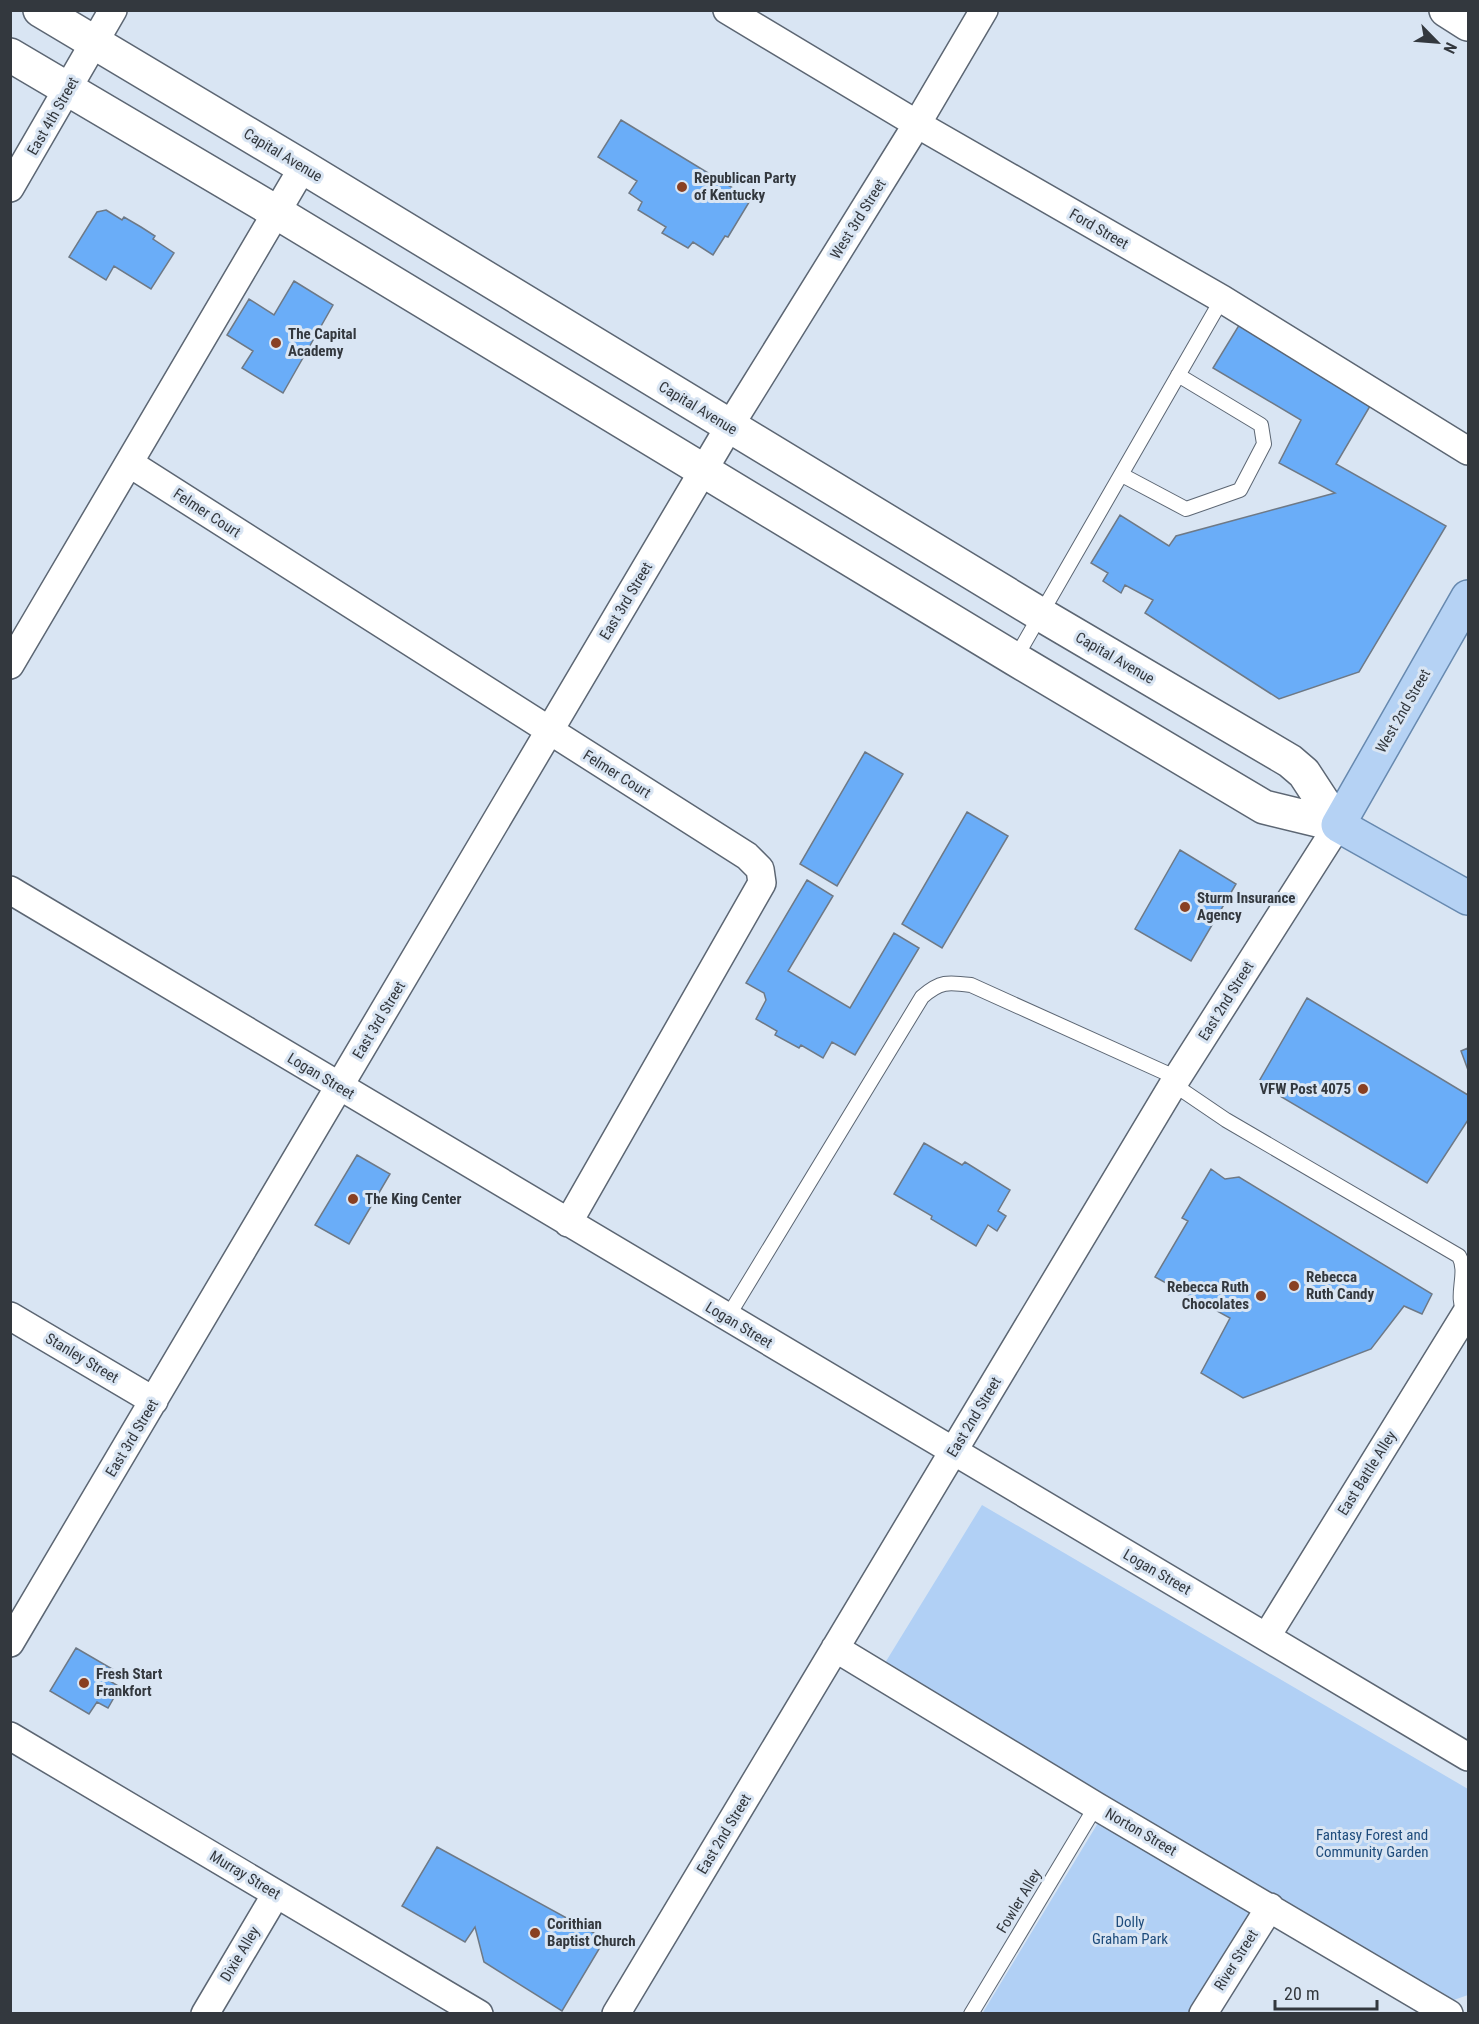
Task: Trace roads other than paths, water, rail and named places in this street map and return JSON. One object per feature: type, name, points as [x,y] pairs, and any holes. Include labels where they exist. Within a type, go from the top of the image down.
[{"type":"main road","name":"Capital Avenue","points":[[40,10],[1040,614],[1290,761],[1304,773],[1338,825]]},
{"type":"main road","points":[[1446,10],[1468,24]]},
{"type":"main road","name":"Capital Avenue","points":[[10,55],[276,212],[1264,807],[1338,825],[1468,898]]},
{"type":"main road","name":"West 2nd Street","points":[[1338,825],[1468,597]]},
{"type":"street","name":"East 4th Street","points":[[10,188],[69,91],[113,10]]},
{"type":"street","name":"West 3rd Street","points":[[729,427],[917,124],[984,10]]},
{"type":"street","name":"Ford Street","points":[[729,11],[917,124],[1222,299],[1468,451]]},
{"type":"street","points":[[10,665],[303,167]]},
{"type":"street","name":"East 3rd Street","points":[[10,1643],[729,427]]},
{"type":"street","name":"Felmer Court","points":[[129,463],[747,856],[760,869],[762,883],[568,1223]]},
{"type":"street","name":"East 2nd Street","points":[[616,2013],[1175,1081],[1338,825]]},
{"type":"street","name":"Logan Street","points":[[10,890],[1468,1757]]},
{"type":"street","name":"East Battle Alley","points":[[1267,1636],[1467,1312]]},
{"type":"street","name":"Stanley Street","points":[[10,1316],[154,1401]]},
{"type":"street","name":"Norton Street","points":[[835,1648],[1096,1806],[1449,2013]]},
{"type":"street","name":"Murray Street","points":[[10,1736],[479,2013]]},
{"type":"street","name":"Dixie Alley","points":[[204,2013],[276,1894]]},
{"type":"street","name":"River Street","points":[[1203,2013],[1270,1907]]},
{"type":"street","points":[[1458,2013],[1468,2012]]},
{"type":"lane","points":[[1015,659],[1222,299]]},
{"type":"lane","points":[[1122,475],[1186,509],[1240,490],[1264,444],[1261,425],[1178,375]]},
{"type":"lane","points":[[727,1318],[922,998],[934,986],[950,982],[971,985],[1175,1081],[1226,1120],[1459,1256],[1463,1263],[1462,1309],[1467,1312]]},
{"type":"lane","name":"Fowler Alley","points":[[971,2013],[1096,1806]]},
{"type":"place","name":"Republican Party of Kentucky","points":[[682,187]]},
{"type":"place","name":"The Capital Academy","points":[[276,343]]},
{"type":"place","name":"Sturm Insurance Agency","points":[[1185,907]]},
{"type":"place","name":"VFW Post 4075","points":[[1363,1089]]},
{"type":"place","name":"The King Center","points":[[353,1199]]},
{"type":"place","name":"Rebecca Ruth Candy","points":[[1294,1286]]},
{"type":"place","name":"Rebecca Ruth Chocolates","points":[[1261,1296]]},
{"type":"place","name":"Fresh Start Frankfort","points":[[84,1683]]},
{"type":"place","name":"Corithian Baptist Church","points":[[535,1933]]},
{"type":"park label","name":"Fantasy Forest and Community Garden","points":[[1372,1844]]},
{"type":"park label","name":"Dolly Graham Park","points":[[1130,1930]]}]
